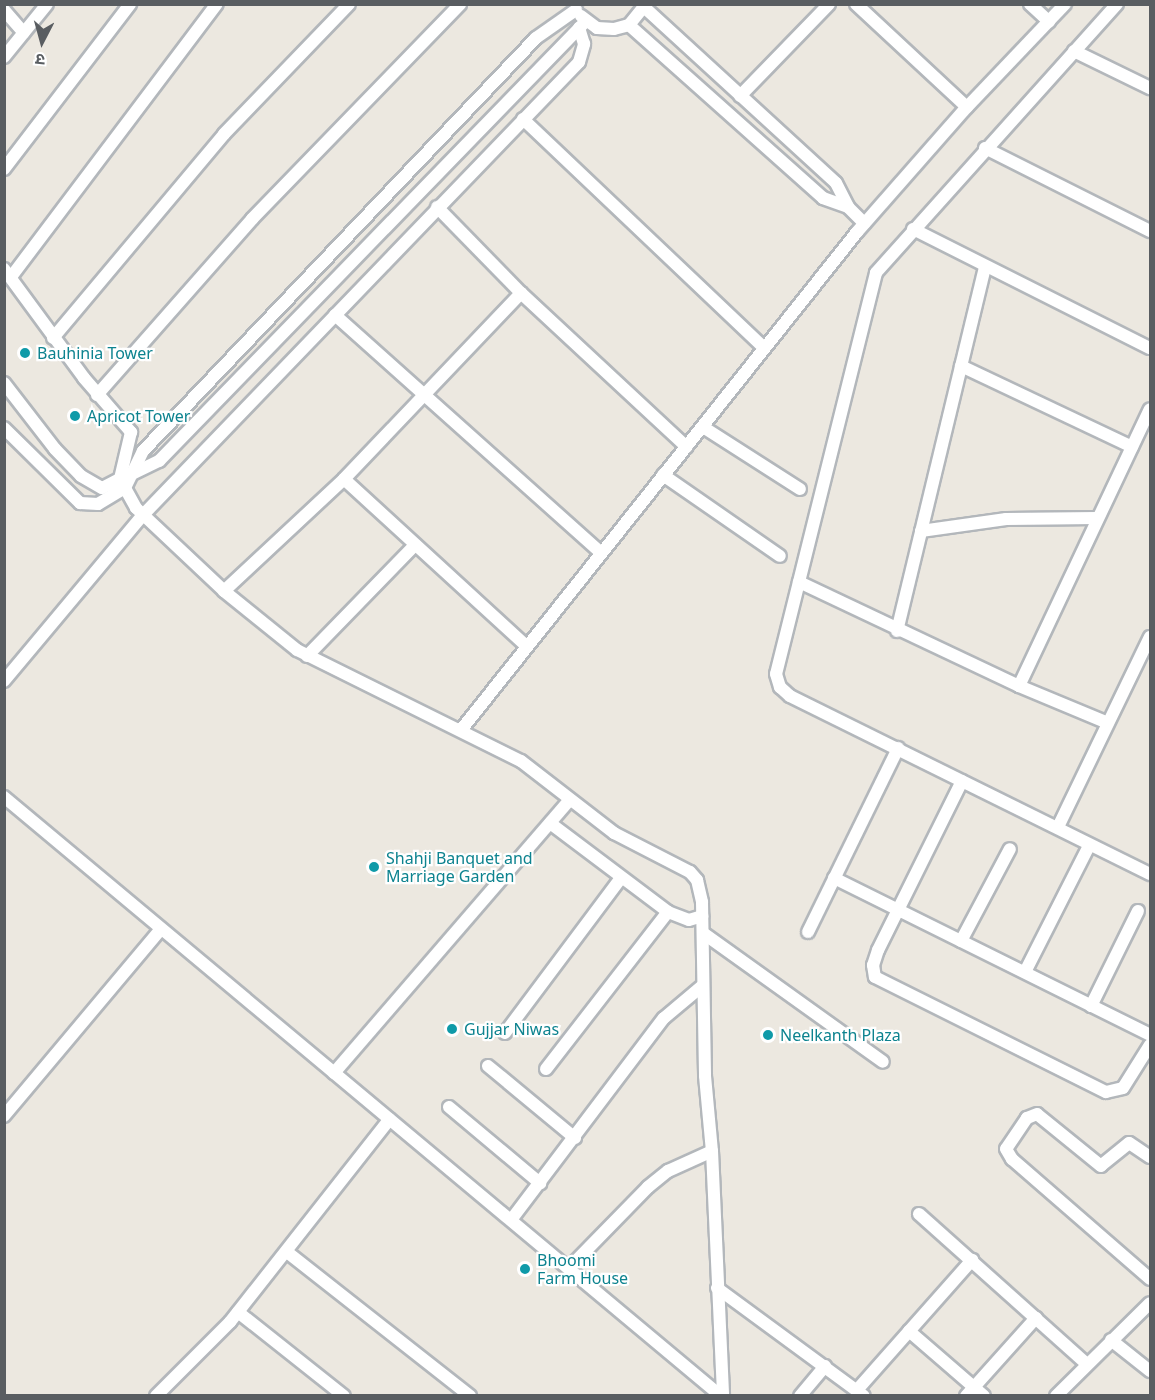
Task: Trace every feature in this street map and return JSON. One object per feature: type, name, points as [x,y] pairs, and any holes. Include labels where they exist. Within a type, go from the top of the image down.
[{"type":"street","points":[[4,57],[47,4]]},
{"type":"street","points":[[4,169],[130,4]]},
{"type":"street","points":[[217,4],[8,273],[53,338],[97,394],[131,432],[122,484],[142,516],[224,591],[281,640],[307,656],[461,730],[539,772],[569,801],[614,833],[690,872],[700,889],[702,916],[702,986],[712,1151],[722,1395]]},
{"type":"street","points":[[53,338],[224,134],[349,4]]},
{"type":"street","points":[[97,394],[252,219],[460,4]]},
{"type":"street","points":[[740,96],[829,4]]},
{"type":"street","points":[[856,4],[967,107]]},
{"type":"street","points":[[1030,4],[1049,22]]},
{"type":"street","points":[[461,730],[525,645],[687,447],[864,223],[967,107],[1065,4]]},
{"type":"street","points":[[1117,4],[885,260],[870,286],[777,665],[780,687],[790,696],[1058,827],[1089,846],[1150,874]]},
{"type":"street","points":[[582,25],[614,29],[629,25],[645,6],[836,183],[848,207],[864,223]]},
{"type":"street","points":[[4,681],[142,516],[579,62],[584,44],[582,25],[575,7],[536,38],[143,451],[134,472]]},
{"type":"street","points":[[4,10],[24,33]]},
{"type":"street","points":[[4,428],[80,503],[98,504],[134,472],[167,453],[582,25]]},
{"type":"street","points":[[629,25],[823,198],[848,207]]},
{"type":"street","points":[[1074,51],[1150,88]]},
{"type":"street","points":[[523,119],[764,348]]},
{"type":"street","points":[[985,148],[1150,231]]},
{"type":"street","points":[[437,207],[521,293],[687,447]]},
{"type":"street","points":[[914,229],[985,267],[1150,348]]},
{"type":"street","points":[[897,631],[985,267]]},
{"type":"street","points":[[224,591],[344,478],[422,393],[521,293]]},
{"type":"street","points":[[335,315],[600,552]]},
{"type":"street","points":[[961,366],[1132,447]]},
{"type":"street","points":[[4,383],[55,450],[81,476],[102,488],[122,484]]},
{"type":"street","points":[[1019,686],[1150,409]]},
{"type":"street","points":[[703,427],[800,489]]},
{"type":"street","points":[[663,475],[780,556]]},
{"type":"street","points":[[344,478],[525,645]]},
{"type":"street","points":[[921,531],[1006,519],[1097,519]]},
{"type":"street","points":[[307,656],[416,545]]},
{"type":"street","points":[[799,582],[897,631],[1108,723]]},
{"type":"street","points":[[1058,827],[1150,637]]},
{"type":"street","points":[[808,932],[898,748]]},
{"type":"street","points":[[962,781],[896,910],[873,965],[875,977],[881,982],[1106,1092],[1123,1089],[1150,1045]]},
{"type":"street","points":[[4,797],[722,1395]]},
{"type":"street","points":[[334,1073],[569,801]]},
{"type":"street","points":[[550,823],[668,912],[689,920],[702,916]]},
{"type":"street","points":[[1025,972],[1089,846]]},
{"type":"street","points":[[961,941],[1010,849]]},
{"type":"street","points":[[505,1033],[621,878]]},
{"type":"street","points":[[834,878],[1150,1035]]},
{"type":"street","points":[[1091,1006],[1138,911]]},
{"type":"street","points":[[546,1069],[668,912]]},
{"type":"street","points":[[4,1116],[161,929]]},
{"type":"street","points":[[703,933],[883,1062]]},
{"type":"street","points":[[511,1220],[664,1017],[702,986]]},
{"type":"street","points":[[488,1066],[575,1138]]},
{"type":"street","points":[[449,1107],[540,1183]]},
{"type":"street","points":[[1150,1157],[1129,1143],[1101,1166],[1038,1114],[1022,1125],[1006,1149],[1012,1159],[1150,1279]]},
{"type":"street","points":[[156,1395],[238,1312],[390,1119]]},
{"type":"street","points":[[569,1268],[648,1186],[668,1172],[712,1151]]},
{"type":"street","points":[[919,1214],[1087,1364]]},
{"type":"street","points":[[287,1252],[470,1395]]},
{"type":"street","points":[[717,1288],[860,1393],[909,1331],[972,1260]]},
{"type":"street","points":[[1056,1395],[1150,1303]]},
{"type":"street","points":[[238,1312],[344,1395]]},
{"type":"street","points":[[970,1391],[1036,1318]]},
{"type":"street","points":[[909,1331],[970,1391],[984,1395]]},
{"type":"street","points":[[1111,1340],[1150,1371]]},
{"type":"street","points":[[800,1395],[825,1366]]},
{"type":"place","name":"Bauhinia Tower","points":[[25,353]]},
{"type":"place","name":"Apricot Tower","points":[[75,416]]},
{"type":"place","name":"Shahji Banquet and Marriage Garden","points":[[374,867]]},
{"type":"place","name":"Gujjar Niwas","points":[[452,1029]]},
{"type":"place","name":"Neelkanth Plaza","points":[[768,1035]]},
{"type":"place","name":"Bhoomi Farm House","points":[[525,1269]]}]
